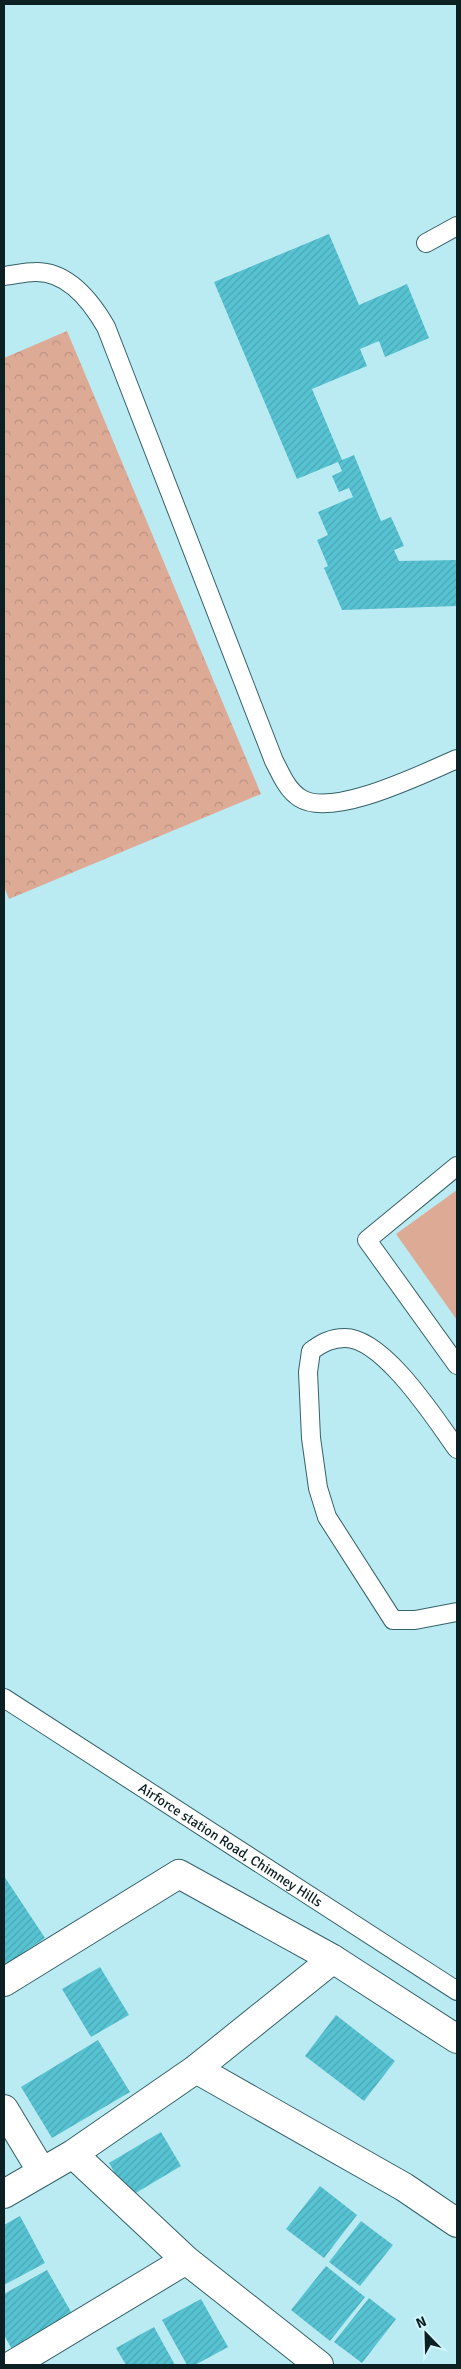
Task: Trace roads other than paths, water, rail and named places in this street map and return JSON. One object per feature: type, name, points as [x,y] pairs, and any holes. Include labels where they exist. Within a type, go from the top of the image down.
[{"type":"street","points":[[4,1982],[179,1874],[332,1959],[457,2039]]},
{"type":"street","points":[[4,2194],[73,2154],[196,2069],[332,1959]]},
{"type":"street","points":[[196,2069],[404,2187],[457,2223]]},
{"type":"street","points":[[4,2109],[42,2172]]},
{"type":"street","points":[[73,2154],[186,2260],[319,2365]]},
{"type":"street","points":[[12,2365],[186,2260]]},
{"type":"lane","points":[[426,243],[457,226]]},
{"type":"lane","points":[[4,276],[37,272],[67,281],[96,308],[197,560],[274,761],[292,792],[310,803],[323,805],[339,803],[404,782],[457,759]]},
{"type":"lane","points":[[457,1166],[367,1240],[457,1365]]},
{"type":"lane","points":[[457,1449],[401,1373],[365,1343],[347,1338],[324,1341],[311,1351],[308,1372],[311,1438],[318,1488],[327,1517],[393,1620],[415,1620],[457,1612]]},
{"type":"lane","name":"Airforce station Road, Chimney Hills","points":[[4,1698],[457,1991]]}]
